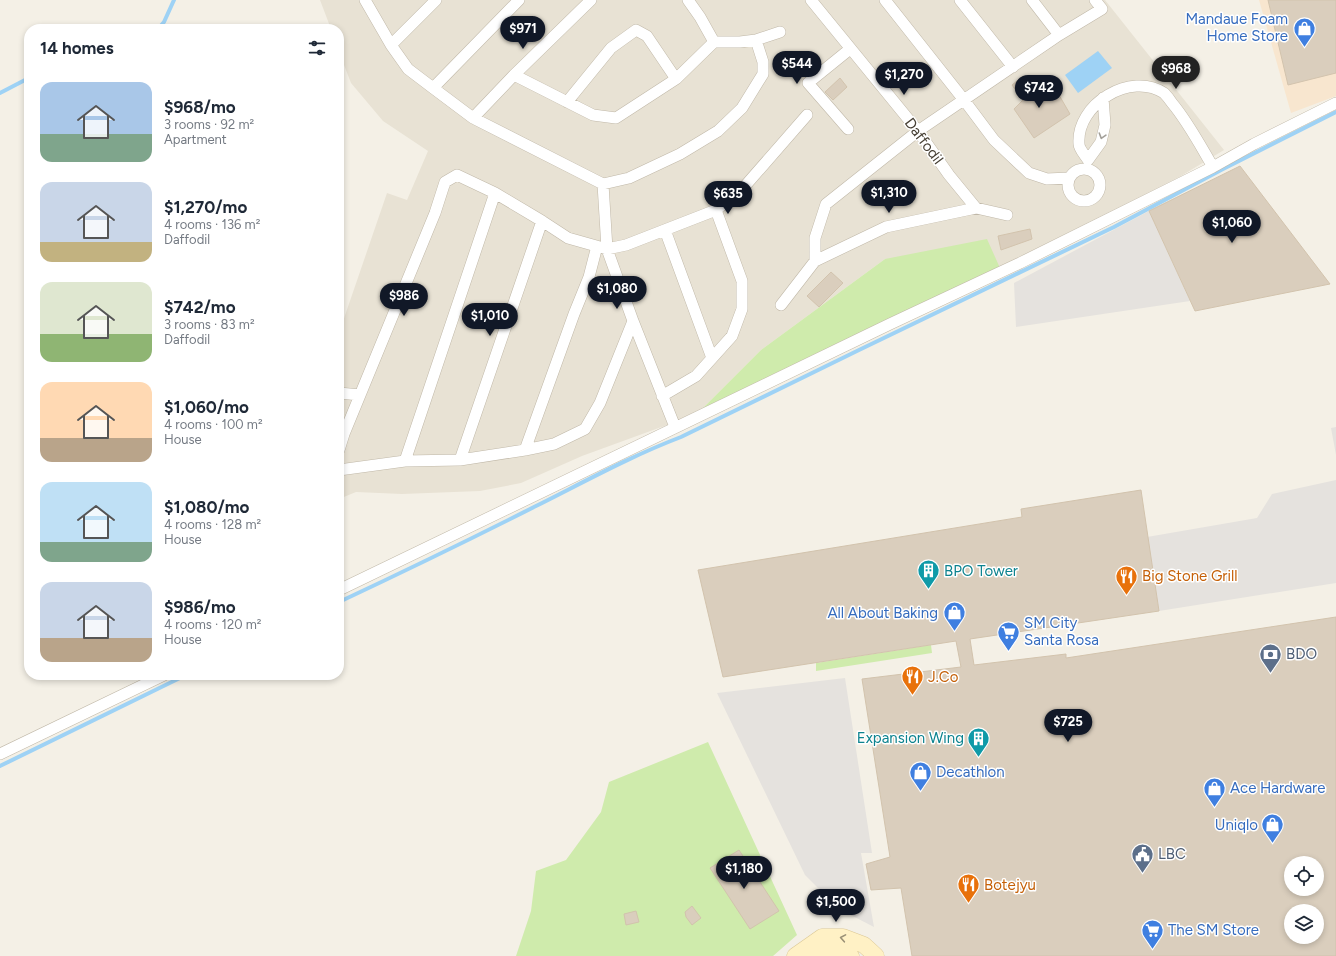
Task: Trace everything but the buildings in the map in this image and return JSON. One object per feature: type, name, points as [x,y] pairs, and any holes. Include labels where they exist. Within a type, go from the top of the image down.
[{"type":"main road","points":[[795,956],[822,937],[843,937],[864,945],[876,956]]},
{"type":"main road","points":[[812,956],[825,948],[840,950],[851,956]]},
{"type":"street","points":[[365,0],[408,69],[474,118],[602,184],[629,178],[680,154],[718,131],[742,108],[762,74],[763,62],[756,40]]},
{"type":"street","points":[[392,45],[436,0]]},
{"type":"street","points":[[433,88],[519,0]]},
{"type":"street","points":[[474,118],[514,75],[591,0]]},
{"type":"street","points":[[688,0],[700,17],[714,42]]},
{"type":"street","name":"Daffodil","points":[[811,0],[918,131],[949,175],[976,208]]},
{"type":"street","points":[[885,0],[994,140],[1029,174],[1047,179],[1070,178]]},
{"type":"street","points":[[960,0],[1013,67]]},
{"type":"street","points":[[1032,0],[1059,35]]},
{"type":"street","points":[[815,261],[815,238],[826,204],[918,131],[1059,35],[1102,9],[1095,0]]},
{"type":"street","points":[[567,102],[611,48],[636,30],[647,36],[676,79]]},
{"type":"street","points":[[514,75],[593,114],[616,118],[676,79],[714,42],[740,42],[756,40],[780,32]]},
{"type":"street","points":[[848,129],[808,82],[850,49]]},
{"type":"street","points":[[1102,98],[1105,125],[1100,142],[1088,165],[1077,171],[1070,178],[1068,188],[1072,197],[1082,201],[1092,199],[1098,191],[1099,180],[1092,172],[1088,165],[1079,145],[1080,128],[1088,112],[1102,98],[1129,87],[1150,87],[1165,94],[1179,111],[1213,167]]},
{"type":"street","points":[[344,588],[675,426],[1020,263],[1213,167],[1254,144],[1336,103]]},
{"type":"street","points":[[344,434],[435,213],[445,182],[457,175],[495,193],[568,238],[602,248],[626,245],[716,210],[745,186],[807,115]]},
{"type":"street","points":[[602,184],[602,248],[675,426]]},
{"type":"street","points":[[405,461],[495,193]]},
{"type":"street","points":[[781,305],[815,261],[886,227],[976,208],[1008,215]]},
{"type":"street","points":[[662,396],[696,376],[732,336],[742,310],[742,281],[716,210]]},
{"type":"street","points":[[460,460],[542,221]]},
{"type":"street","points":[[665,230],[712,358]]},
{"type":"street","points":[[525,450],[574,314],[602,248]]},
{"type":"street","points":[[344,469],[405,461],[460,460],[525,450],[554,444],[585,429],[600,403],[633,321]]},
{"type":"street","points":[[344,393],[360,395]]},
{"type":"street","points":[[0,754],[154,680]]},
{"type":"shaded area","points":[[320,0],[1105,0],[1224,150],[1181,176],[1000,268],[885,259],[761,350],[697,414],[582,456],[521,483],[480,491],[402,494],[356,492],[344,497],[344,318],[387,193],[407,200],[428,151],[383,121],[351,83],[344,65],[344,24],[329,24]]},
{"type":"shaded area","name":"Mandaue Foam Home Store","points":[[1259,0],[1336,0],[1336,96],[1291,113]]},
{"type":"shaded area","points":[[1149,211],[1190,301],[1016,327],[1014,283]]},
{"type":"shaded area","points":[[1336,427],[1336,455],[1331,428]]},
{"type":"shaded area","points":[[1336,480],[1336,583],[1159,611],[1147,537],[1257,518],[1272,494]]},
{"type":"shaded area","points":[[845,678],[872,853],[861,853],[874,927],[839,909],[805,875],[717,693]]},
{"type":"green space","points":[[987,239],[1000,268],[697,414],[761,350],[885,259]]},
{"type":"green space","points":[[931,645],[932,653],[816,671],[816,663]]},
{"type":"green space","points":[[708,742],[797,935],[773,956],[516,956],[531,911],[536,871],[566,860],[601,812],[609,782]]},
{"type":"water","points":[[1098,51],[1112,68],[1078,93],[1065,75]]},
{"type":"waterway","points":[[162,24],[174,0]]},
{"type":"waterway","points":[[0,93],[24,81]]},
{"type":"waterway","points":[[344,600],[463,543],[626,461],[681,437],[1114,227],[1223,169],[1336,112]]},
{"type":"waterway","points":[[0,766],[176,680]]},
{"type":"place","name":"Mandaue Foam Home Store","points":[[1304,48]]},
{"type":"place","name":"BPO Tower","points":[[929,590]]},
{"type":"place","name":"Big Stone Grill","points":[[1126,596]]},
{"type":"place","name":"All About Baking","points":[[954,632]]},
{"type":"place","name":"SM City Santa Rosa","points":[[1009,652]]},
{"type":"place","name":"BDO","points":[[1270,674]]},
{"type":"place","name":"J.Co","points":[[913,696]]},
{"type":"place","name":"Expansion Wing","points":[[979,758]]},
{"type":"place","name":"Decathlon","points":[[920,792]]},
{"type":"place","name":"Ace Hardware","points":[[1215,808]]},
{"type":"place","name":"Uniqlo","points":[[1273,844]]},
{"type":"place","name":"LBC","points":[[1143,874]]},
{"type":"place","name":"Botejyu","points":[[969,904]]},
{"type":"place","name":"The SM Store","points":[[1153,950]]}]
